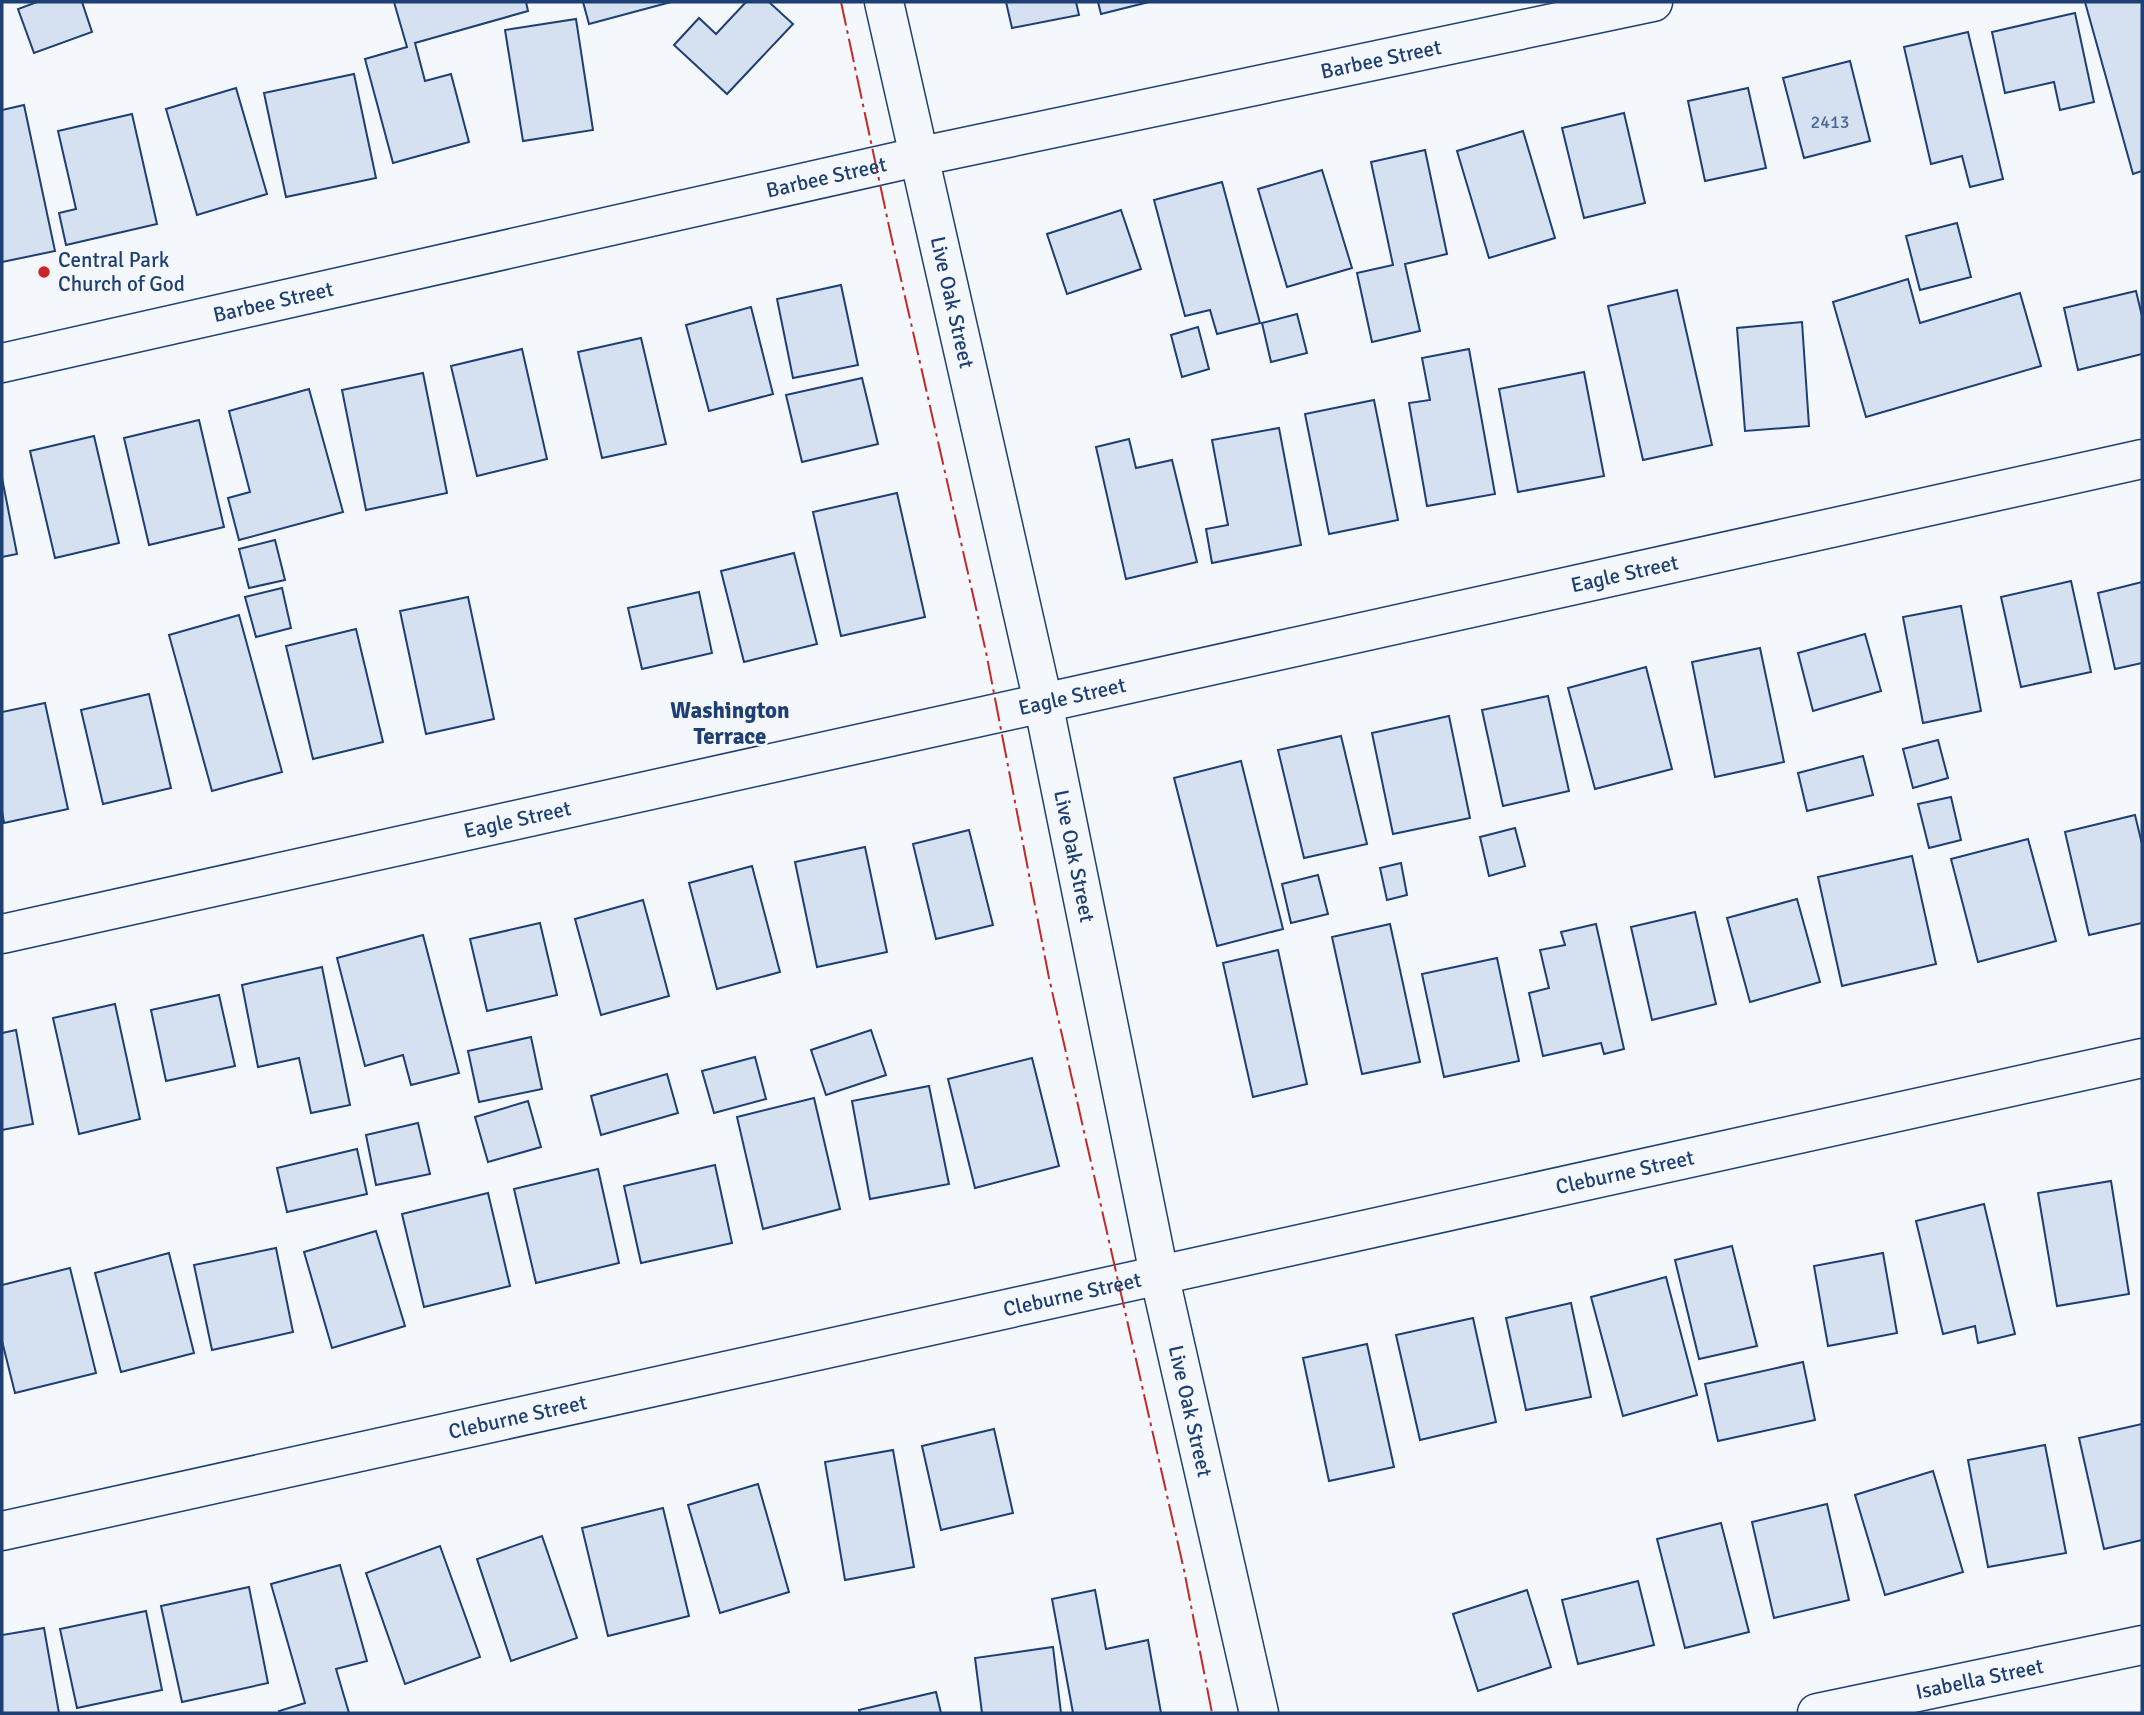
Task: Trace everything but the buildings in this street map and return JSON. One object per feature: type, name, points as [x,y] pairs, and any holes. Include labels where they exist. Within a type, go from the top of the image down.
[{"type":"street","name":"Live Oak Street","points":[[884,2],[1042,702],[1159,1274],[1259,1713]]},
{"type":"street","name":"Barbee Street","points":[[2,363],[917,157],[1653,2]]},
{"type":"street","name":"Eagle Street","points":[[2,934],[2142,459]]},
{"type":"street","name":"Cleburne Street","points":[[2,1531],[2142,1058]]},
{"type":"street","name":"Isabella Street","points":[[1817,1713],[2142,1645]]},
{"type":"power","points":[[841,2],[986,652],[1049,978],[1184,1570],[1212,1713]]},
{"type":"place","name":"Central Park Church of God","points":[[44,272]]},
{"type":"district","name":"Washington Terrace","points":[[730,723]]}]
